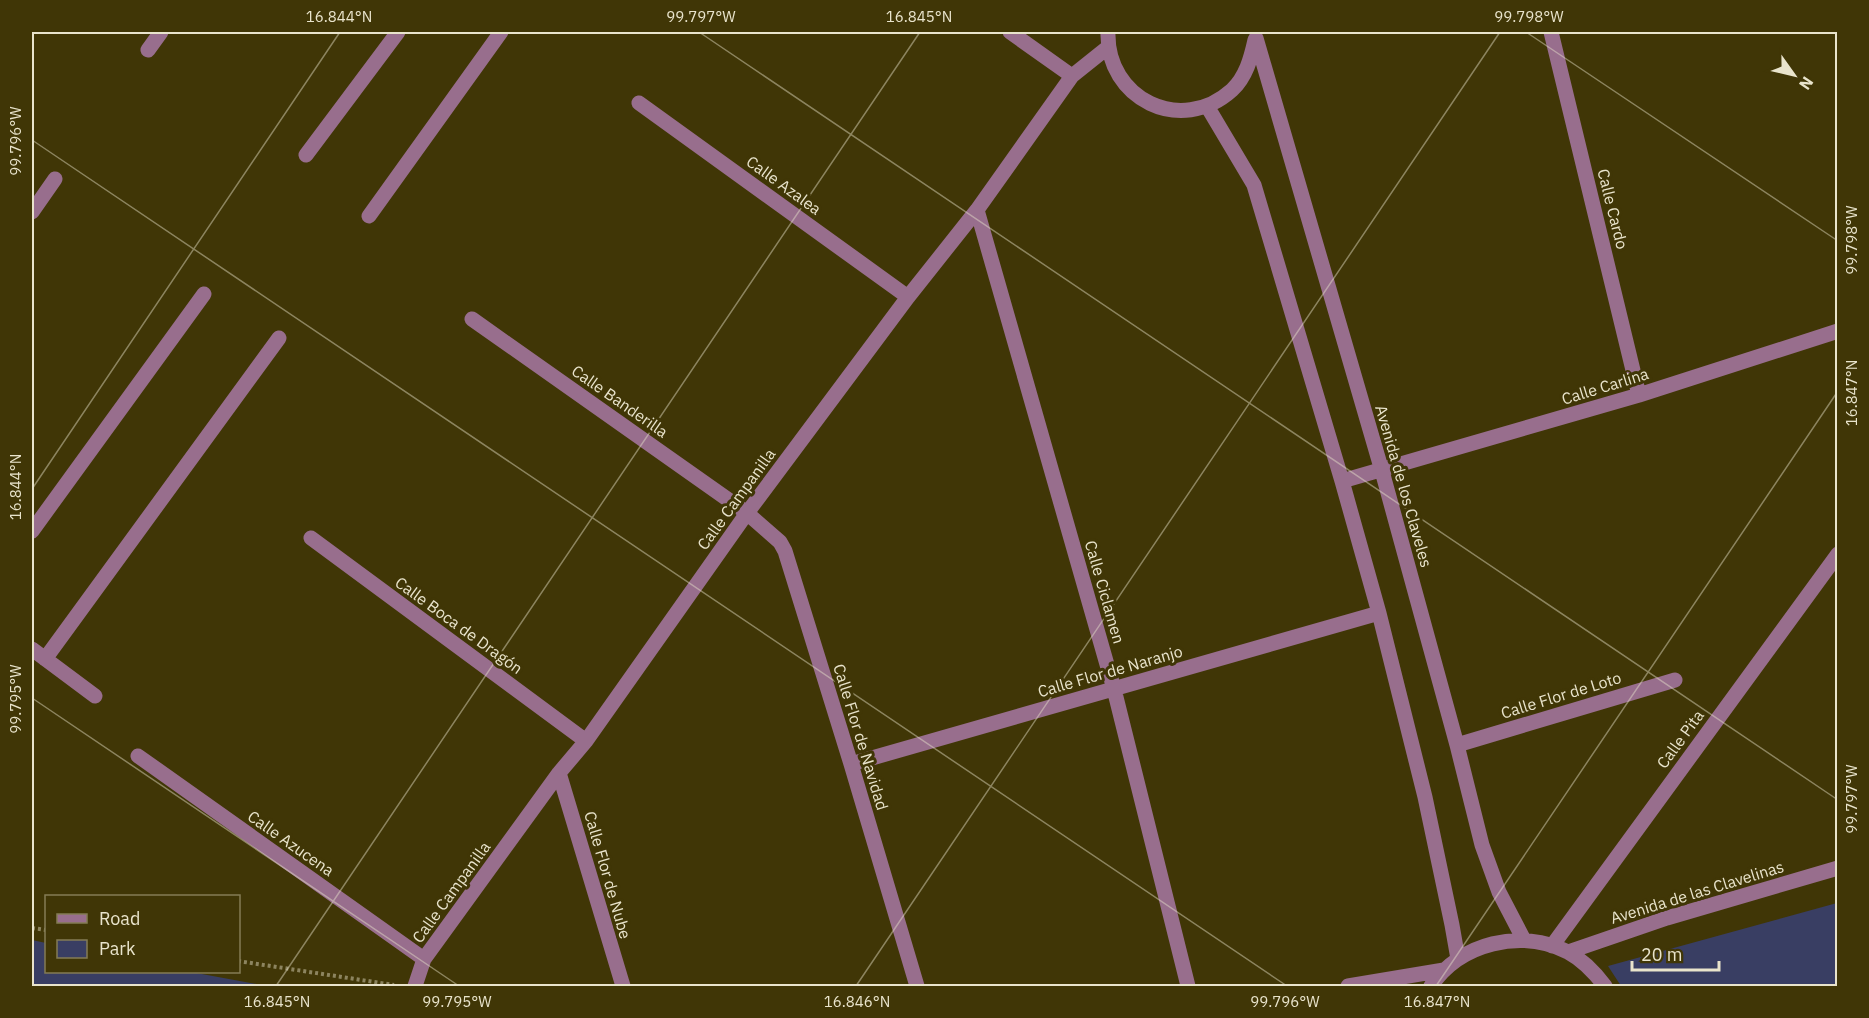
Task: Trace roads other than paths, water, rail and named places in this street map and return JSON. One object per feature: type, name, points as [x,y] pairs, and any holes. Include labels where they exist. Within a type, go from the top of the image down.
[{"type":"street","points":[[148,50],[161,32]]},
{"type":"street","points":[[306,155],[398,32]]},
{"type":"street","points":[[369,216],[501,32]]},
{"type":"street","points":[[1010,32],[1072,76]]},
{"type":"street","points":[[1108,32],[1107,48],[1116,73],[1132,93],[1155,107],[1181,111],[1207,106],[1233,90],[1250,64],[1255,35]]},
{"type":"street","name":"Calle Cardo","points":[[1551,32],[1639,395]]},
{"type":"street","name":"Avenida de los Claveles","points":[[1255,35],[1382,471],[1486,854],[1499,892],[1524,940]]},
{"type":"street","name":"Calle Campanilla","points":[[415,987],[424,959],[559,773],[586,741],[747,513],[908,297],[977,210],[1072,76],[1107,48]]},
{"type":"street","name":"Calle Azalea","points":[[639,103],[908,297]]},
{"type":"street","points":[[1207,106],[1254,185],[1342,481],[1425,797],[1458,959]]},
{"type":"street","points":[[32,212],[55,179]]},
{"type":"street","name":"Calle Ciclamen","points":[[977,210],[1114,689],[1188,987]]},
{"type":"street","points":[[32,531],[204,294]]},
{"type":"street","name":"Calle Banderilla","points":[[472,319],[747,513]]},
{"type":"street","name":"Calle Carlina","points":[[1342,481],[1639,395],[1838,331]]},
{"type":"street","points":[[45,659],[279,338]]},
{"type":"street","name":"Calle Flor de Navidad","points":[[747,513],[780,542],[785,551],[917,987]]},
{"type":"street","name":"Calle Boca de Dragón","points":[[311,538],[586,741]]},
{"type":"street","name":"Calle Pita","points":[[1552,946],[1838,554]]},
{"type":"street","name":"Calle Flor de Naranjo","points":[[851,764],[1378,613]]},
{"type":"street","points":[[32,649],[95,696]]},
{"type":"street","name":"Calle Flor de Loto","points":[[1457,745],[1675,680]]},
{"type":"street","name":"Calle Azucena","points":[[138,756],[424,959]]},
{"type":"street","name":"Calle Flor de Nube","points":[[559,773],[622,987]]},
{"type":"street","name":"Avenida de las Clavelinas","points":[[1568,952],[1667,918],[1838,868]]},
{"type":"street","points":[[1431,987],[1444,970],[1473,951],[1489,944],[1524,940],[1568,952],[1589,968],[1605,987]]},
{"type":"street","points":[[1348,987],[1444,970]]}]
